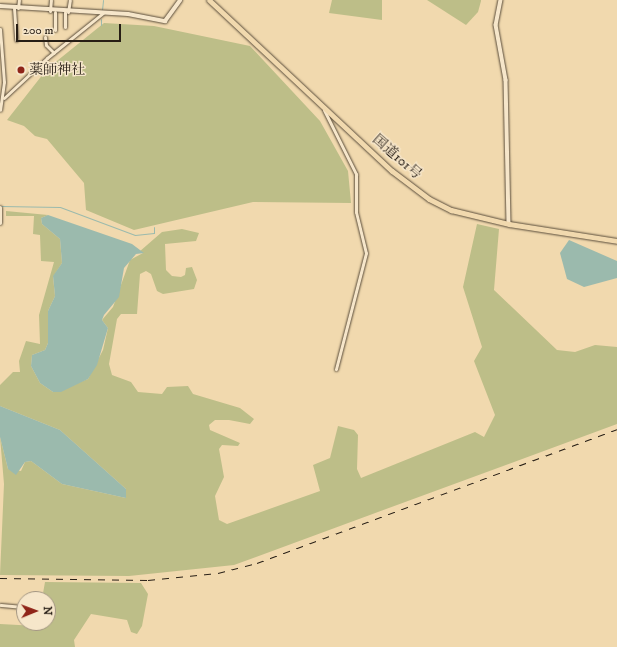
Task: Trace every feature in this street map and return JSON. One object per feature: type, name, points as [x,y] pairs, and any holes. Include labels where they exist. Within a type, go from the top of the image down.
[{"type":"highway","name":"国道101号","points":[[209,0],[323,108],[429,199],[451,210],[509,224],[617,241]]},
{"type":"main road","points":[[0,6],[52,12],[103,13],[165,21],[180,0]]},
{"type":"street","points":[[16,40],[16,9],[19,0]]},
{"type":"street","points":[[51,0],[55,30]]},
{"type":"street","points":[[64,27],[66,12],[70,0]]},
{"type":"street","points":[[501,0],[496,25],[506,80],[509,224]]},
{"type":"street","points":[[4,98],[54,53],[103,13]]},
{"type":"street","points":[[0,29],[4,98],[0,110]]},
{"type":"street","points":[[45,37],[46,45],[54,53]]},
{"type":"street","points":[[323,108],[356,174],[356,212],[366,253],[336,369]]},
{"type":"street","points":[[0,207],[0,224]]},
{"type":"street","points":[[0,606],[16,607]]},
{"type":"green space","points":[[332,0],[382,0],[382,20],[329,13]]},
{"type":"green space","points":[[427,0],[481,1],[478,12],[466,25]]},
{"type":"green space","points":[[104,23],[154,26],[250,46],[320,121],[348,171],[351,203],[253,202],[134,230],[86,210],[84,183],[47,139],[35,136],[24,126],[7,120],[47,69]]},
{"type":"green space","points":[[6,211],[48,215],[41,218],[42,224],[60,239],[62,263],[53,277],[55,296],[48,311],[48,343],[45,350],[32,355],[31,366],[40,383],[53,392],[88,379],[103,350],[108,328],[102,320],[113,307],[130,260],[143,253],[139,252],[162,232],[182,229],[199,233],[196,241],[165,244],[166,270],[172,276],[181,277],[185,275],[186,268],[192,267],[197,280],[194,289],[163,294],[157,291],[151,274],[146,271],[140,274],[137,314],[121,314],[117,319],[109,364],[112,375],[131,382],[138,392],[162,394],[167,387],[188,386],[193,394],[240,408],[254,419],[250,424],[229,420],[215,420],[209,425],[210,430],[240,443],[238,446],[222,445],[219,449],[224,477],[215,496],[219,520],[227,524],[320,491],[313,465],[330,458],[338,426],[354,430],[358,435],[357,469],[361,478],[475,432],[484,437],[495,415],[474,361],[482,347],[463,287],[477,224],[499,229],[494,290],[557,350],[575,352],[595,345],[617,347],[617,424],[234,565],[129,576],[0,575],[4,484],[0,437],[8,469],[21,471],[25,462],[31,461],[62,484],[126,498],[126,489],[60,430],[0,406],[0,385],[13,372],[20,372],[19,361],[26,341],[40,344],[39,315],[54,262],[41,261],[40,235],[33,234],[34,216],[6,216]]},
{"type":"green space","points":[[45,582],[141,583],[148,594],[142,626],[137,634],[131,632],[127,620],[91,614],[74,640],[75,647],[0,647],[0,624],[16,625],[16,631],[56,631],[56,591],[43,591]]},
{"type":"shaded area","points":[[48,215],[132,244],[144,253],[136,254],[124,268],[119,297],[104,315],[102,320],[108,328],[97,365],[88,379],[61,392],[53,392],[40,383],[31,366],[32,355],[45,350],[48,343],[48,311],[55,296],[53,276],[62,263],[60,239],[42,224],[41,218]]},
{"type":"shaded area","points":[[569,240],[617,261],[617,278],[584,287],[567,279],[560,253]]},
{"type":"shaded area","points":[[0,406],[60,430],[126,489],[126,498],[62,484],[31,461],[25,462],[16,475],[8,469],[0,437]]},
{"type":"waterway","points":[[102,10],[103,0]]},
{"type":"waterway","points":[[101,19],[101,25]]},
{"type":"waterway","points":[[1,206],[60,207],[135,235],[154,233],[154,227]]},
{"type":"railway","points":[[0,578],[148,580],[218,573],[257,563],[617,429]]},
{"type":"place","name":"薬師神社","points":[[21,70]]}]
